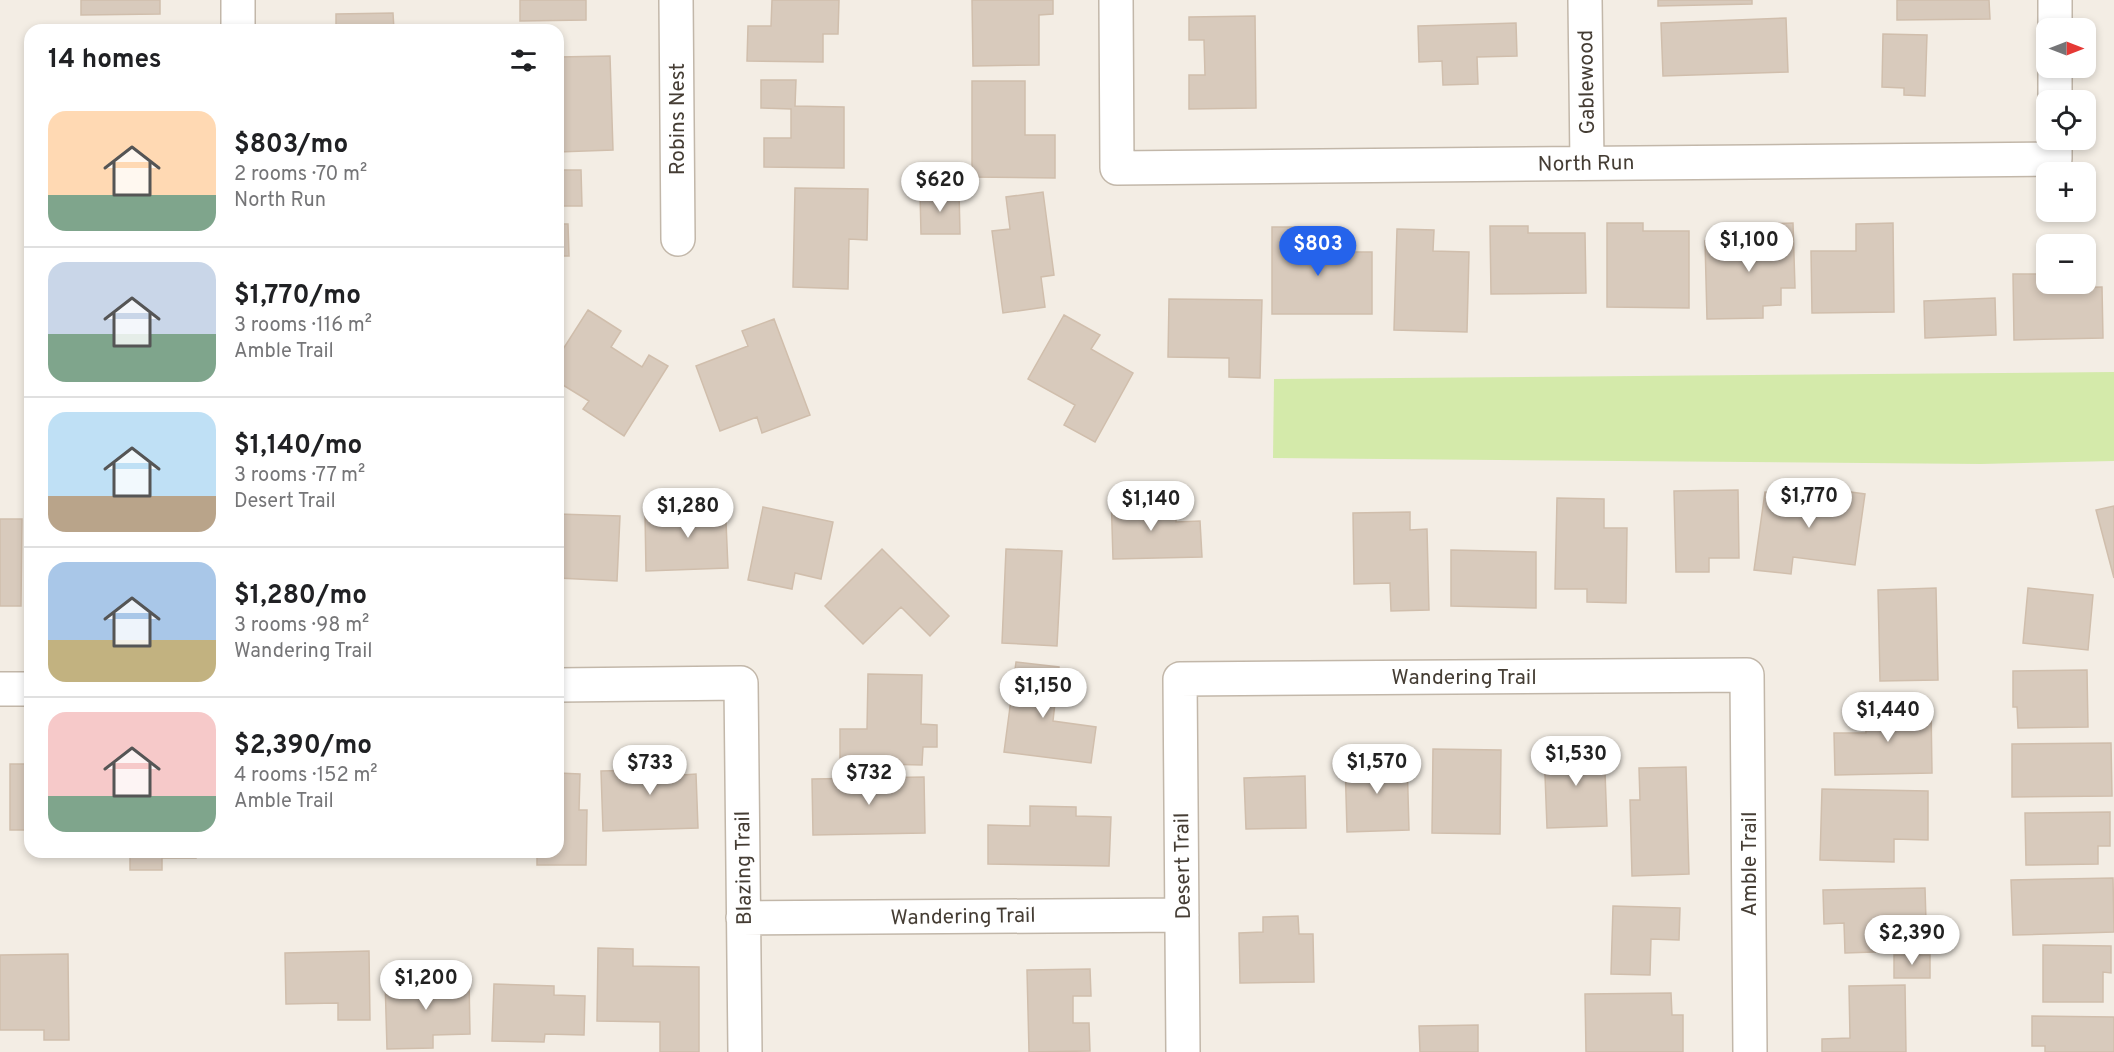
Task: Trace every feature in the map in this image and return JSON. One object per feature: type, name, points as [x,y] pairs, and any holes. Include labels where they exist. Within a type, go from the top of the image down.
[{"type":"street","points":[[238,0],[238,24]]},
{"type":"street","name":"Robins Nest","points":[[676,0],[678,238]]},
{"type":"street","name":"North Run","points":[[1116,0],[1117,168],[1587,163],[2036,150]]},
{"type":"street","name":"Gablewood","points":[[1585,0],[1587,163]]},
{"type":"street","points":[[2055,0],[2055,18]]},
{"type":"street","name":"Wandering Trail","points":[[1180,679],[1747,675]]},
{"type":"street","name":"Amble Trail","points":[[1747,675],[1750,1052]]},
{"type":"street","name":"Desert Trail","points":[[1180,679],[1183,1052]]},
{"type":"street","name":"Blazing Trail","points":[[564,685],[741,683],[745,1052]]},
{"type":"street","points":[[0,689],[24,689]]},
{"type":"street","name":"Wandering Trail","points":[[744,918],[1182,915]]},
{"type":"green space","points":[[2114,372],[2114,461],[1981,464],[1273,458],[1274,379]]},
{"type":"building","points":[[81,0],[160,0],[160,14],[81,15]]},
{"type":"building","points":[[520,0],[586,0],[586,20],[520,21]]},
{"type":"building","points":[[772,0],[839,0],[838,34],[823,34],[823,62],[747,61],[748,26],[771,26]]},
{"type":"building","points":[[972,0],[1053,0],[1053,14],[1039,15],[1039,65],[973,66]]},
{"type":"building","points":[[1658,0],[1752,0],[1752,4],[1658,6]]},
{"type":"building","points":[[1897,0],[1989,0],[1990,19],[1897,20]]},
{"type":"building","points":[[393,13],[394,24],[336,24],[336,14]]},
{"type":"building","points":[[1255,16],[1256,108],[1189,109],[1189,75],[1205,75],[1204,40],[1189,40],[1189,17]]},
{"type":"building","points":[[1786,18],[1788,72],[1663,76],[1661,23]]},
{"type":"building","points":[[1516,23],[1517,56],[1477,57],[1478,84],[1443,85],[1442,61],[1419,62],[1418,26]]},
{"type":"building","points":[[1883,34],[1927,35],[1925,96],[1904,95],[1904,88],[1882,87]]},
{"type":"building","points":[[610,56],[613,150],[564,152],[564,57]]},
{"type":"building","points":[[761,80],[796,80],[795,106],[844,107],[844,168],[764,167],[764,138],[791,138],[791,109],[761,108]]},
{"type":"building","points":[[972,81],[1025,81],[1025,135],[1055,135],[1055,178],[972,177]]},
{"type":"building","points":[[564,170],[581,170],[582,206],[564,206]]},
{"type":"building","points":[[795,188],[868,189],[867,240],[849,239],[848,289],[793,287]]},
{"type":"building","points":[[959,191],[960,234],[921,234],[920,192]]},
{"type":"building","points":[[1043,192],[1054,275],[1041,277],[1045,307],[1003,313],[992,231],[1010,229],[1006,197]]},
{"type":"building","points":[[1607,223],[1643,223],[1643,231],[1689,231],[1689,308],[1607,307]]},
{"type":"building","points":[[1793,223],[1795,288],[1781,288],[1781,305],[1763,306],[1763,318],[1707,319],[1705,241],[1757,240],[1757,224]]},
{"type":"building","points":[[1893,223],[1894,312],[1812,313],[1811,251],[1856,251],[1856,224]]},
{"type":"building","points":[[564,224],[568,224],[569,256],[564,256]]},
{"type":"building","points":[[1490,226],[1528,226],[1528,233],[1585,233],[1586,293],[1491,294]]},
{"type":"building","points":[[1272,227],[1313,227],[1313,252],[1372,252],[1372,314],[1272,314]]},
{"type":"building","points":[[1397,229],[1434,230],[1433,251],[1469,252],[1467,332],[1394,330]]},
{"type":"building","points":[[2013,274],[2036,274],[2036,294],[2096,294],[2096,287],[2102,287],[2103,338],[2014,340]]},
{"type":"building","points":[[1995,298],[1996,335],[1925,338],[1924,301]]},
{"type":"building","points":[[1169,299],[1262,300],[1260,378],[1229,377],[1229,358],[1168,357]]},
{"type":"building","points":[[588,310],[621,331],[611,347],[642,367],[649,355],[668,366],[624,436],[583,409],[589,401],[564,386],[564,348]]},
{"type":"building","points":[[1064,315],[1100,335],[1091,349],[1133,373],[1095,442],[1064,425],[1075,405],[1028,379]]},
{"type":"building","points":[[774,319],[810,415],[762,433],[757,417],[720,431],[696,366],[748,346],[742,331]]},
{"type":"building","points":[[1806,486],[1865,494],[1855,565],[1793,557],[1791,574],[1754,570],[1765,492],[1804,497]]},
{"type":"building","points":[[1738,490],[1739,558],[1709,558],[1709,572],[1676,572],[1674,491]]},
{"type":"building","points":[[1141,492],[1143,513],[1176,512],[1176,522],[1200,521],[1202,557],[1113,559],[1111,493]]},
{"type":"building","points":[[1557,498],[1604,499],[1604,528],[1627,528],[1626,603],[1587,602],[1587,589],[1555,589]]},
{"type":"building","points":[[700,499],[725,499],[728,568],[646,571],[645,514],[700,512]]},
{"type":"building","points":[[2114,506],[2114,578],[2096,510]]},
{"type":"building","points":[[763,507],[833,522],[821,579],[795,573],[792,589],[748,580]]},
{"type":"building","points":[[1410,512],[1410,530],[1427,529],[1429,610],[1391,611],[1390,583],[1354,584],[1353,513]]},
{"type":"building","points":[[564,514],[620,516],[617,581],[564,578]]},
{"type":"building","points":[[0,519],[22,519],[21,606],[0,606]]},
{"type":"building","points":[[882,549],[949,616],[930,636],[901,607],[863,644],[825,606]]},
{"type":"building","points":[[1006,549],[1062,551],[1057,646],[1002,643]]},
{"type":"building","points":[[1451,550],[1536,552],[1536,608],[1451,606]]},
{"type":"building","points":[[1936,588],[1938,680],[1880,681],[1878,590]]},
{"type":"building","points":[[2028,588],[2093,595],[2088,650],[2023,643]]},
{"type":"building","points":[[1016,662],[1059,667],[1053,721],[1096,727],[1091,763],[1004,752]]},
{"type":"building","points":[[2087,670],[2088,727],[2018,728],[2017,707],[2013,707],[2013,671]]},
{"type":"building","points":[[868,674],[922,675],[921,724],[937,725],[937,747],[923,747],[922,765],[840,763],[840,729],[867,729]]},
{"type":"building","points":[[1931,705],[1932,773],[1835,775],[1834,733],[1866,733],[1865,707]]},
{"type":"building","points":[[2111,743],[2112,796],[2012,797],[2012,744]]},
{"type":"building","points":[[1604,745],[1607,826],[1547,828],[1544,748]]},
{"type":"building","points":[[1433,749],[1501,750],[1500,834],[1432,833]]},
{"type":"building","points":[[681,751],[682,775],[696,774],[698,828],[603,831],[601,771],[642,770],[641,752]]},
{"type":"building","points":[[1407,758],[1409,830],[1347,832],[1345,759]]},
{"type":"building","points":[[10,764],[24,764],[24,830],[10,830]]},
{"type":"building","points":[[1686,767],[1689,874],[1632,876],[1630,800],[1640,800],[1639,768]]},
{"type":"building","points":[[564,773],[580,774],[579,810],[587,810],[586,865],[537,865],[537,858],[564,858]]},
{"type":"building","points":[[1305,776],[1306,828],[1246,829],[1244,778]]},
{"type":"building","points":[[924,777],[925,833],[813,835],[812,779]]},
{"type":"building","points":[[1822,789],[1928,791],[1928,840],[1894,839],[1894,862],[1820,860]]},
{"type":"building","points":[[1030,806],[1076,807],[1076,816],[1111,817],[1109,866],[988,864],[988,825],[1030,826]]},
{"type":"building","points":[[2110,812],[2110,846],[2098,846],[2098,864],[2026,865],[2025,813]]},
{"type":"building","points":[[130,858],[162,858],[162,870],[130,870]]},
{"type":"building","points":[[2113,878],[2114,932],[2013,935],[2011,880]]},
{"type":"building","points":[[1925,888],[1926,921],[1904,922],[1905,951],[1845,953],[1844,923],[1824,924],[1823,890]]},
{"type":"building","points":[[1613,906],[1680,908],[1679,940],[1651,939],[1650,975],[1611,974]]},
{"type":"building","points":[[1298,916],[1299,934],[1313,934],[1314,982],[1240,983],[1239,933],[1263,932],[1263,917]]},
{"type":"building","points":[[2043,945],[2111,946],[2111,973],[2103,972],[2103,1002],[2043,1002]]},
{"type":"building","points":[[598,948],[633,949],[633,966],[699,967],[699,1052],[660,1052],[660,1022],[597,1021]]},
{"type":"building","points":[[369,951],[370,1020],[338,1020],[338,1003],[286,1004],[285,953]]},
{"type":"building","points":[[68,954],[69,1040],[44,1040],[44,1030],[0,1030],[0,955]]},
{"type":"building","points":[[1894,955],[1930,955],[1930,978],[1894,978]]},
{"type":"building","points":[[1090,969],[1091,996],[1073,996],[1073,1023],[1089,1023],[1090,1051],[1029,1052],[1027,970]]},
{"type":"building","points":[[469,978],[470,1034],[433,1035],[433,1048],[387,1049],[385,979]]},
{"type":"building","points":[[494,984],[554,986],[554,995],[585,996],[584,1035],[545,1034],[544,1042],[492,1041]]},
{"type":"building","points":[[1905,985],[1906,1052],[1822,1052],[1822,1039],[1850,1038],[1849,986]]},
{"type":"building","points":[[1671,993],[1672,1015],[1683,1015],[1683,1052],[1586,1052],[1585,994]]},
{"type":"building","points":[[2032,1016],[2114,1017],[2114,1052],[2045,1052],[2045,1046],[2032,1046]]},
{"type":"building","points":[[1478,1025],[1478,1052],[1420,1052],[1419,1026]]}]
